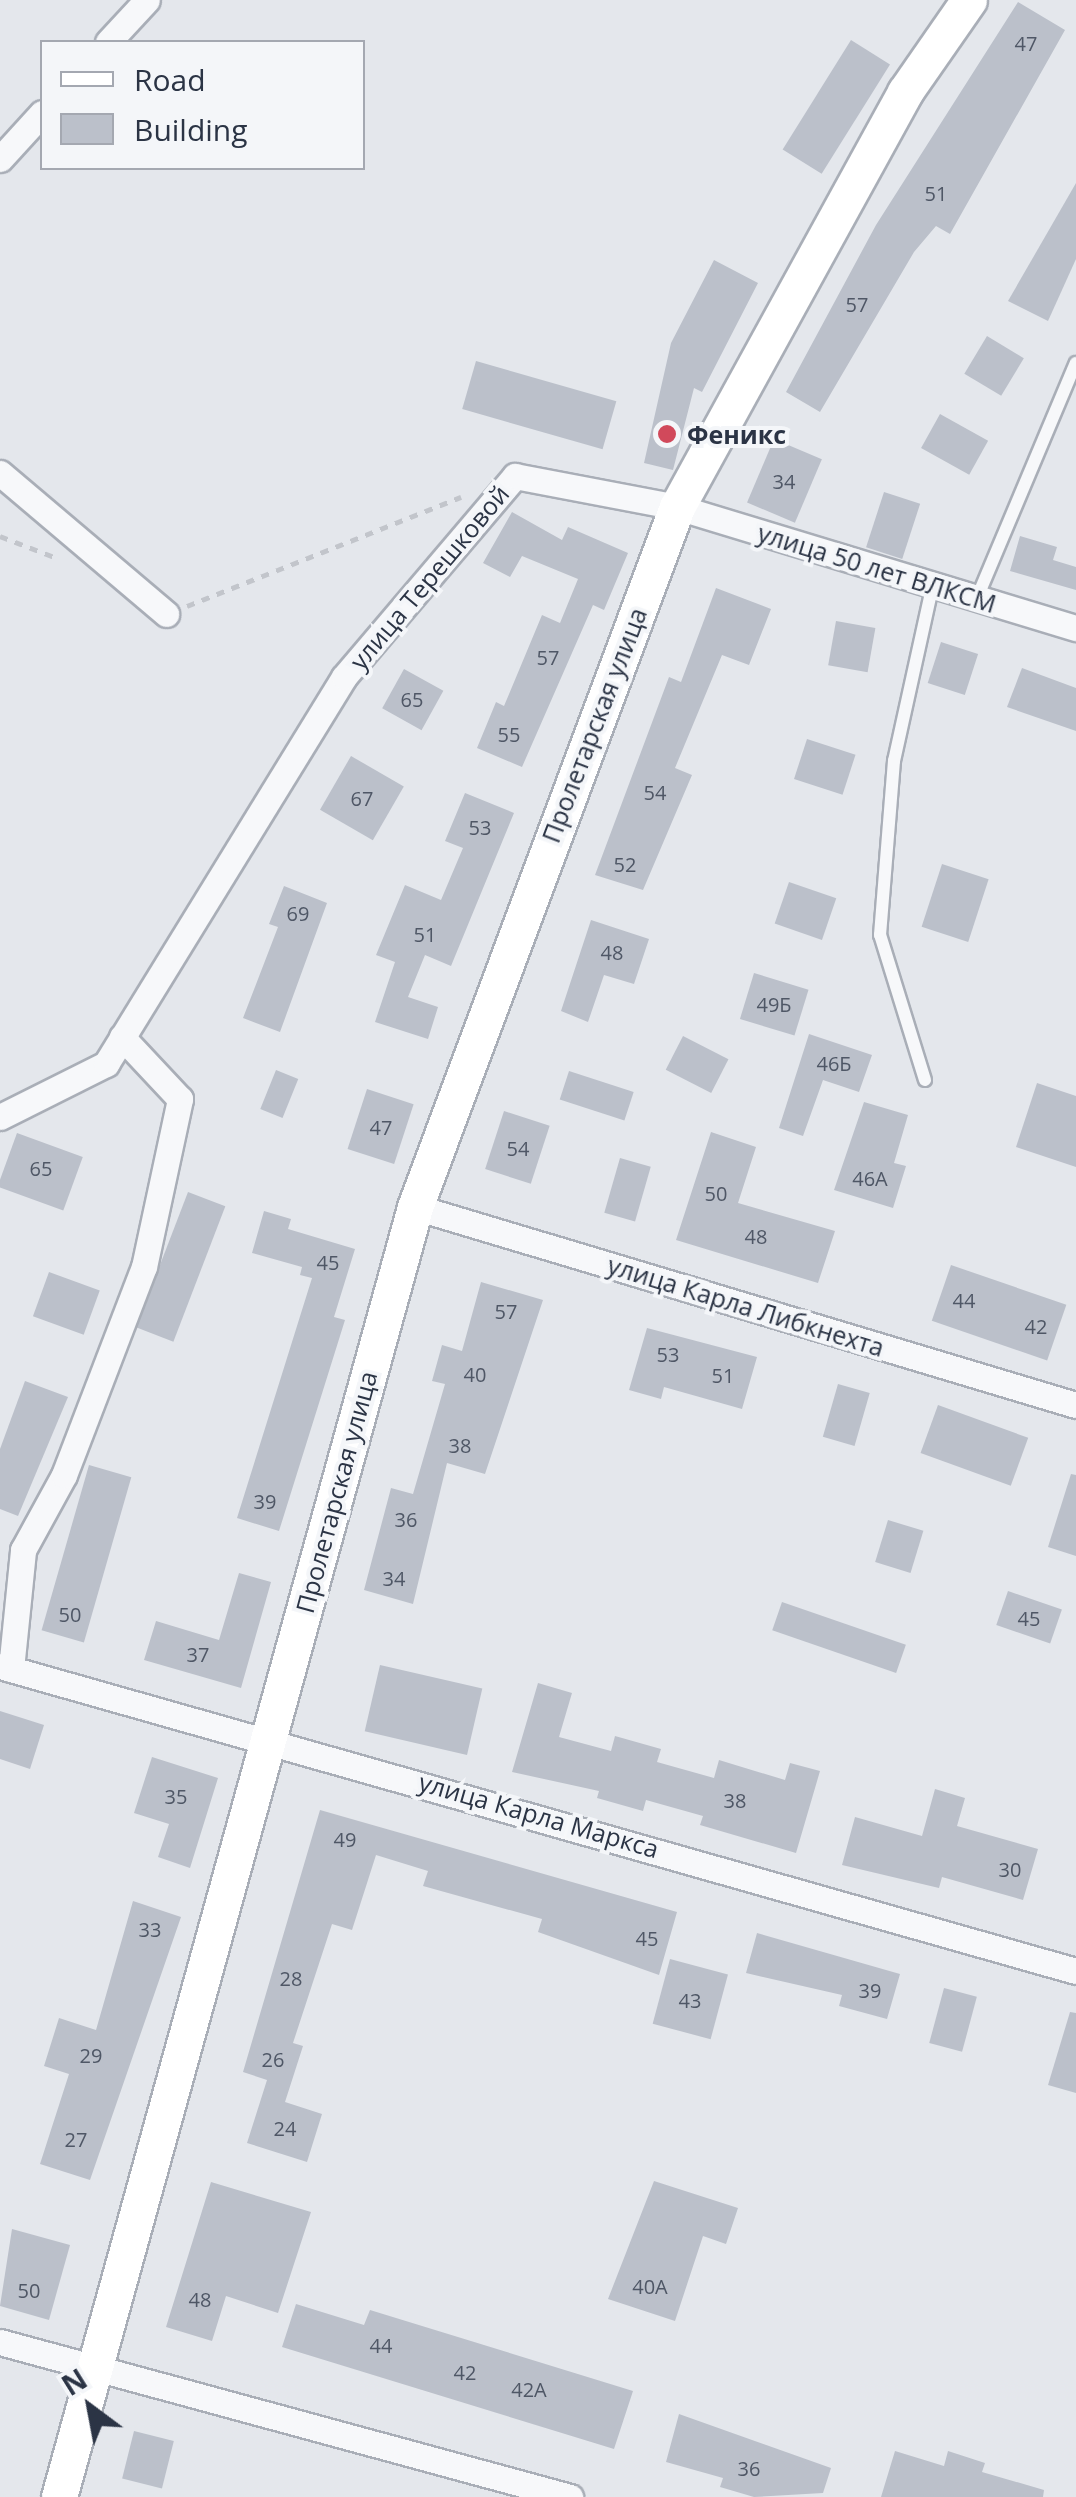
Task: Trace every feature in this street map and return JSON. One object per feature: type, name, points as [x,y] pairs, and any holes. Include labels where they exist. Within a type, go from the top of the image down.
[{"type":"main road","points":[[677,508],[905,92],[969,0]]},
{"type":"main road","name":"Пролетарская улица","points":[[58,2497],[415,1207],[677,508]]},
{"type":"street","points":[[110,40],[147,0]]},
{"type":"street","points":[[0,159],[40,115]]},
{"type":"street","points":[[0,474],[166,614]]},
{"type":"street","name":"улица Терешковой","points":[[0,1117],[106,1064],[344,678],[515,476],[677,508]]},
{"type":"street","name":"улица 50 лет ВЛКСМ","points":[[677,508],[1076,628]]},
{"type":"street","points":[[6,1667],[23,1550],[64,1475],[144,1267],[180,1098],[122,1038]]},
{"type":"street","name":"улица Карла Либкнехта","points":[[415,1207],[1076,1405]]},
{"type":"street","name":"улица Карла Маркса","points":[[6,1667],[268,1738],[1076,1971]]},
{"type":"street","points":[[0,2342],[93,2363],[570,2497]]},
{"type":"lane","points":[[978,598],[1076,363]]},
{"type":"lane","points":[[924,1080],[880,935],[894,760],[933,584]]},
{"type":"path","points":[[166,614],[515,476]]},
{"type":"path","points":[[0,536],[67,562]]},
{"type":"building","points":[[1018,2],[1065,30],[950,234],[936,226],[914,252],[820,412],[786,392],[876,225]]},
{"type":"building","points":[[851,40],[890,64],[822,174],[783,149]]},
{"type":"building","points":[[1076,183],[1076,259],[1048,321],[1008,301]]},
{"type":"building","points":[[714,260],[758,283],[702,392],[694,388],[673,470],[644,463],[671,343]]},
{"type":"building","points":[[987,336],[1024,358],[1001,396],[964,374]]},
{"type":"building","points":[[476,361],[616,401],[603,449],[462,409]]},
{"type":"building","points":[[940,414],[988,441],[969,475],[921,448]]},
{"type":"building","points":[[774,439],[822,459],[795,523],[747,503]]},
{"type":"building","points":[[884,492],[920,504],[902,559],[866,547]]},
{"type":"building","points":[[512,512],[562,540],[568,527],[628,553],[604,610],[593,605],[522,767],[477,748],[496,702],[504,706],[542,615],[560,623],[578,579],[522,556],[510,577],[483,563]]},
{"type":"building","points":[[1020,536],[1057,547],[1053,560],[1076,567],[1076,590],[1010,571]]},
{"type":"building","points":[[716,588],[771,609],[749,665],[722,655],[675,768],[692,775],[643,890],[595,875],[669,677],[681,682]]},
{"type":"building","points":[[836,621],[875,628],[868,672],[828,665]]},
{"type":"building","points":[[941,642],[978,654],[965,695],[928,683]]},
{"type":"building","points":[[1022,668],[1076,688],[1076,731],[1007,707]]},
{"type":"building","points":[[404,669],[443,691],[422,730],[382,708]]},
{"type":"building","points":[[807,739],[856,755],[843,795],[794,779]]},
{"type":"building","points":[[351,756],[404,786],[373,840],[320,810]]},
{"type":"building","points":[[465,793],[514,813],[451,966],[425,955],[408,997],[438,1007],[428,1039],[375,1022],[395,962],[376,955],[405,885],[441,900],[463,848],[445,841]]},
{"type":"building","points":[[942,864],[989,879],[968,942],[922,927]]},
{"type":"building","points":[[789,882],[836,898],[822,940],[775,924]]},
{"type":"building","points":[[284,886],[327,903],[280,1032],[243,1018],[278,927],[269,924]]},
{"type":"building","points":[[591,920],[649,939],[634,984],[604,975],[588,1022],[561,1011]]},
{"type":"building","points":[[754,973],[809,990],[794,1036],[740,1019]]},
{"type":"building","points":[[809,1034],[872,1055],[859,1092],[823,1080],[803,1136],[779,1128]]},
{"type":"building","points":[[683,1036],[728,1059],[711,1093],[666,1070]]},
{"type":"building","points":[[276,1070],[298,1079],[283,1118],[260,1109]]},
{"type":"building","points":[[569,1071],[634,1092],[624,1121],[560,1100]]},
{"type":"building","points":[[1037,1083],[1076,1096],[1076,1167],[1016,1147]]},
{"type":"building","points":[[367,1089],[414,1104],[394,1164],[348,1149]]},
{"type":"building","points":[[864,1102],[908,1115],[894,1163],[906,1166],[893,1208],[834,1190]]},
{"type":"building","points":[[504,1111],[550,1126],[531,1184],[485,1169]]},
{"type":"building","points":[[711,1132],[756,1147],[738,1203],[835,1231],[818,1283],[676,1240]]},
{"type":"building","points":[[17,1133],[83,1157],[63,1211],[0,1187]]},
{"type":"building","points":[[620,1158],[651,1167],[635,1222],[604,1213]]},
{"type":"building","points":[[188,1192],[225,1206],[173,1342],[136,1327]]},
{"type":"building","points":[[264,1211],[291,1219],[288,1229],[355,1249],[334,1317],[345,1320],[279,1531],[237,1518],[312,1278],[300,1275],[302,1267],[252,1253]]},
{"type":"building","points":[[951,1265],[1066,1305],[1047,1361],[932,1321]]},
{"type":"building","points":[[49,1272],[100,1290],[84,1335],[33,1316]]},
{"type":"building","points":[[481,1282],[543,1300],[485,1474],[447,1463],[413,1604],[364,1590],[391,1488],[413,1494],[445,1384],[432,1381],[442,1345],[462,1351]]},
{"type":"building","points":[[647,1328],[757,1357],[742,1409],[664,1387],[661,1399],[629,1390]]},
{"type":"building","points":[[25,1381],[68,1397],[18,1516],[0,1509],[0,1449]]},
{"type":"building","points":[[838,1384],[870,1393],[855,1446],[823,1437]]},
{"type":"building","points":[[938,1405],[1028,1438],[1011,1486],[921,1453]]},
{"type":"building","points":[[89,1465],[131,1477],[84,1642],[42,1630]]},
{"type":"building","points":[[1071,1474],[1076,1475],[1076,1556],[1048,1547]]},
{"type":"building","points":[[888,1520],[923,1531],[911,1573],[875,1562]]},
{"type":"building","points":[[239,1573],[271,1582],[241,1688],[144,1660],[156,1621],[219,1640]]},
{"type":"building","points":[[1008,1591],[1062,1610],[1050,1644],[996,1625]]},
{"type":"building","points":[[782,1602],[906,1645],[896,1673],[772,1630]]},
{"type":"building","points":[[380,1665],[482,1689],[467,1755],[365,1731]]},
{"type":"building","points":[[538,1683],[572,1693],[559,1737],[611,1751],[615,1736],[661,1749],[657,1762],[714,1778],[719,1760],[785,1780],[790,1763],[820,1771],[796,1853],[700,1825],[703,1816],[646,1800],[643,1811],[597,1798],[599,1791],[512,1772]]},
{"type":"building","points":[[0,1711],[44,1725],[30,1769],[0,1759]]},
{"type":"building","points":[[152,1757],[218,1778],[190,1868],[158,1857],[169,1824],[134,1813]]},
{"type":"building","points":[[935,1789],[965,1798],[957,1826],[1038,1849],[1023,1900],[942,1877],[939,1888],[842,1865],[855,1817],[922,1836]]},
{"type":"building","points":[[320,1810],[677,1912],[659,1975],[538,1932],[542,1919],[423,1886],[428,1871],[376,1855],[352,1930],[332,1924],[293,2043],[303,2046],[285,2102],[322,2114],[307,2162],[247,2143],[267,2080],[243,2072]]},
{"type":"building","points":[[133,1901],[181,1917],[90,2180],[40,2164],[69,2074],[44,2066],[59,2018],[96,2030]]},
{"type":"building","points":[[757,1933],[900,1974],[887,2019],[839,2006],[842,1995],[746,1973]]},
{"type":"building","points":[[670,1959],[728,1975],[711,2039],[653,2024]]},
{"type":"building","points":[[944,1988],[977,1997],[962,2052],[929,2043]]},
{"type":"building","points":[[1070,2012],[1076,2013],[1076,2093],[1048,2085]]},
{"type":"building","points":[[654,2181],[738,2208],[726,2244],[703,2236],[675,2321],[608,2299]]},
{"type":"building","points":[[211,2182],[311,2212],[278,2313],[226,2296],[212,2341],[166,2327]]},
{"type":"building","points":[[12,2229],[70,2245],[49,2320],[0,2306]]},
{"type":"building","points":[[296,2304],[364,2325],[370,2310],[633,2391],[614,2449],[282,2347]]},
{"type":"building","points":[[679,2414],[831,2468],[823,2493],[754,2497],[720,2487],[723,2478],[666,2462]]},
{"type":"building","points":[[134,2431],[174,2441],[162,2488],[122,2479]]},
{"type":"building","points":[[895,2451],[944,2466],[948,2451],[985,2463],[982,2472],[1044,2490],[1043,2497],[881,2497]]},
{"type":"place","name":"Феникс","points":[[667,434]]}]
